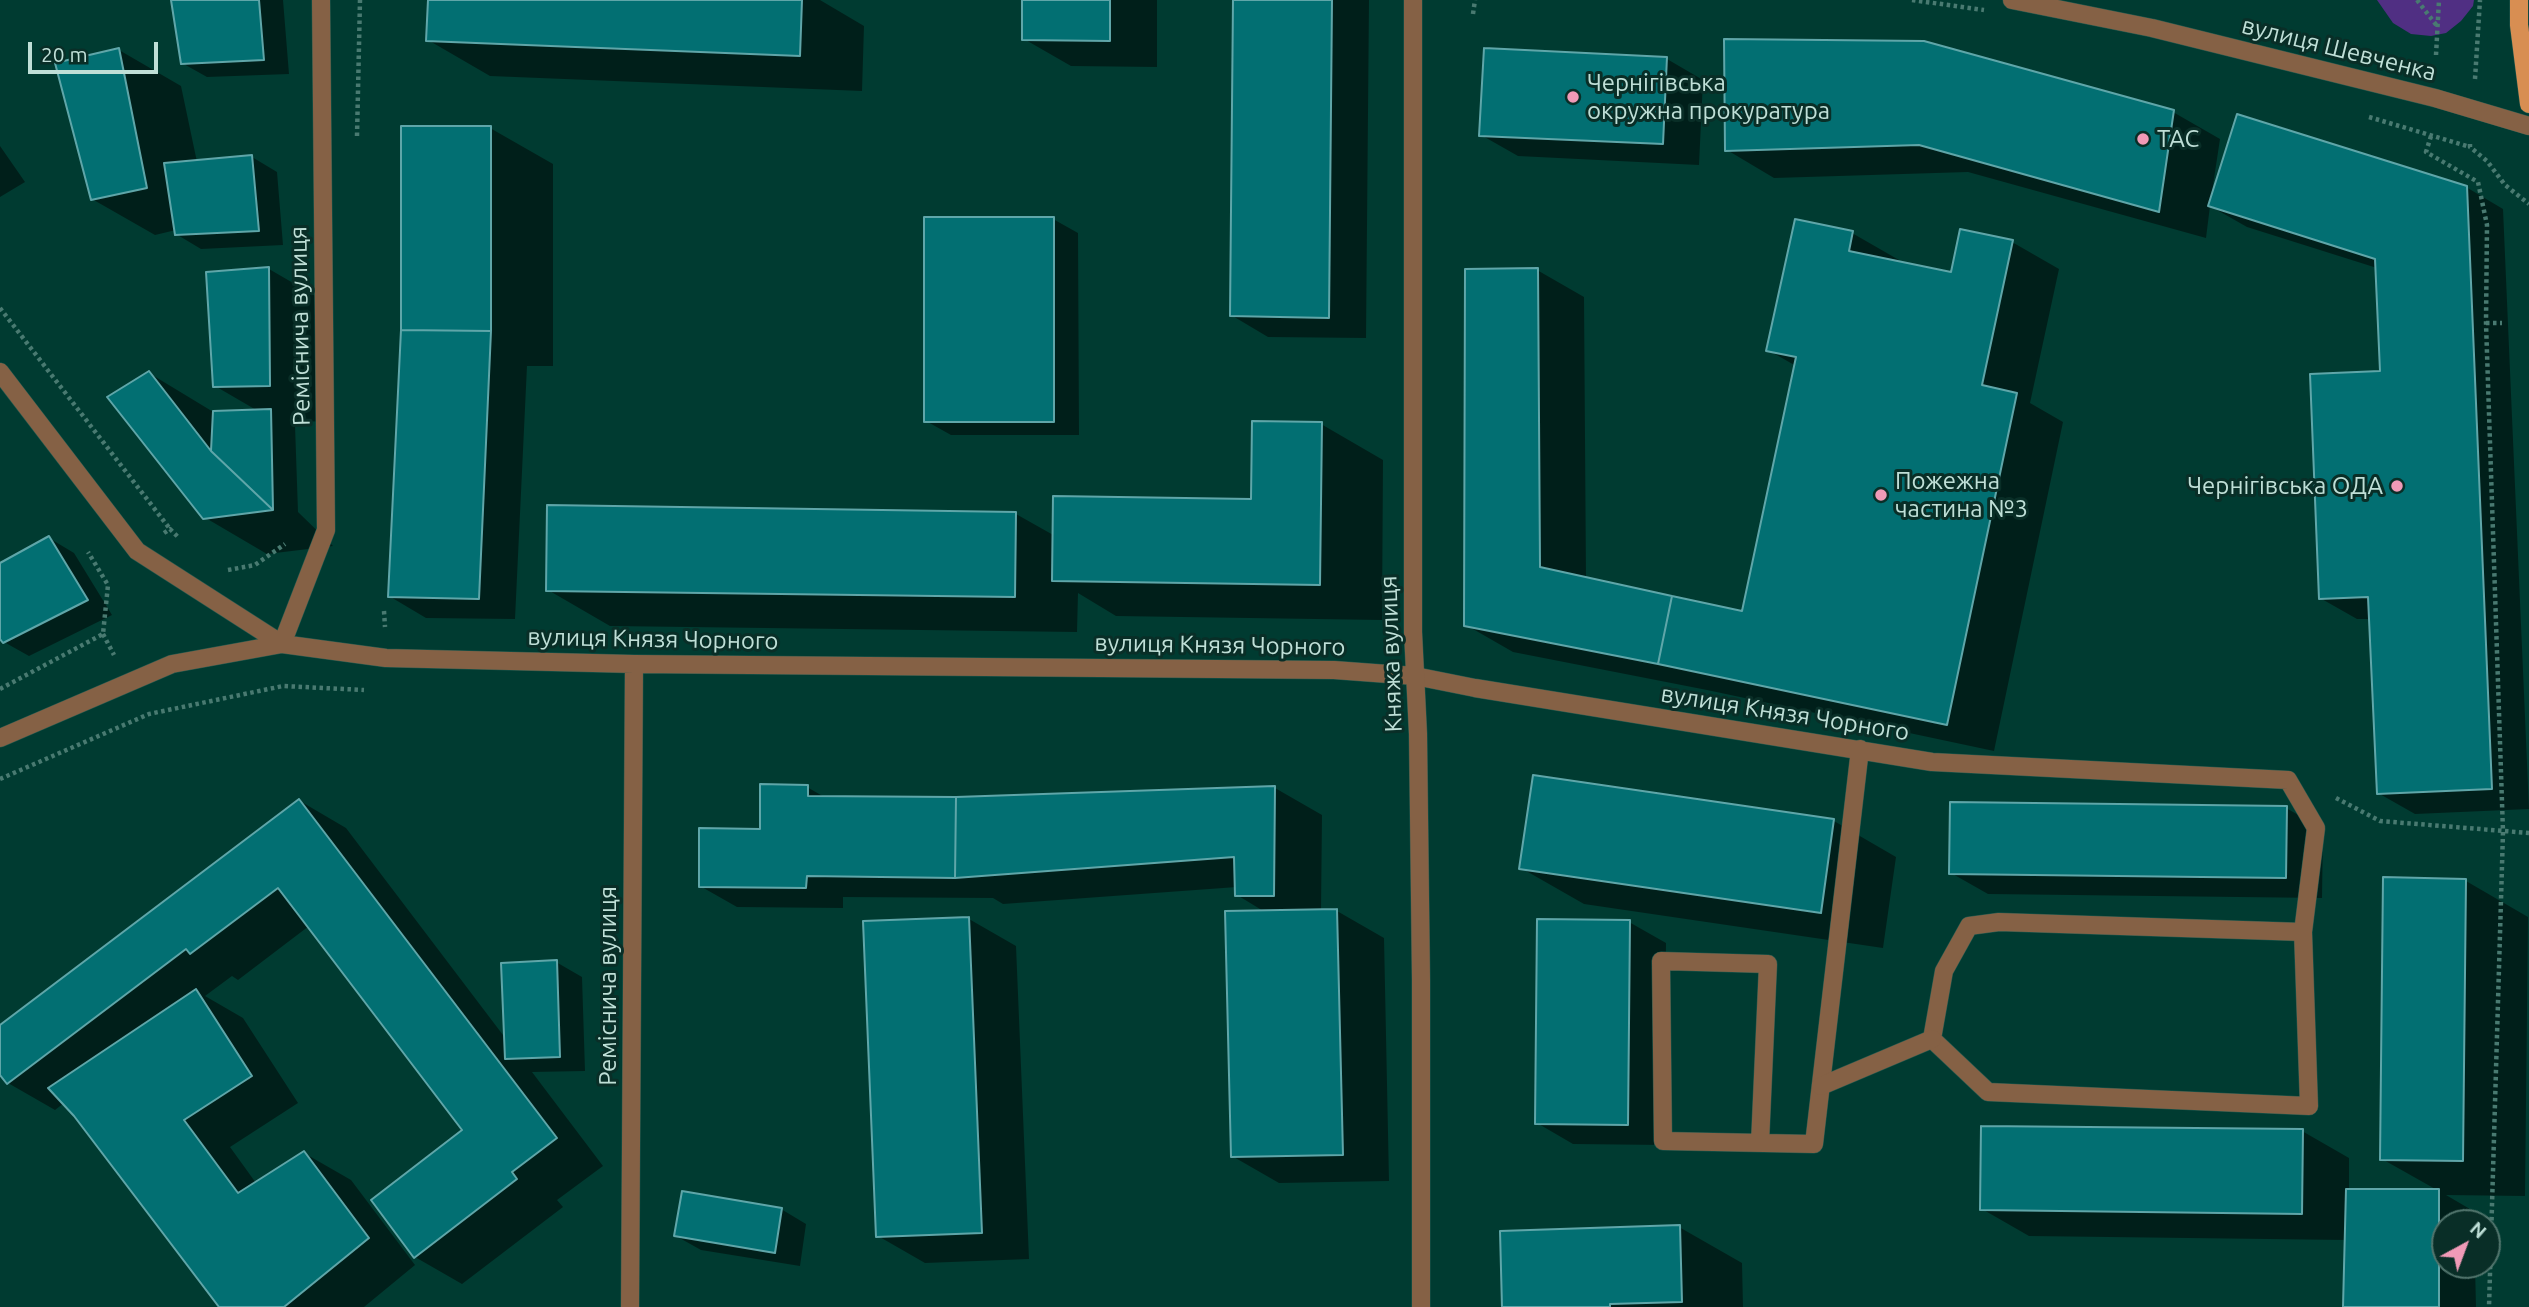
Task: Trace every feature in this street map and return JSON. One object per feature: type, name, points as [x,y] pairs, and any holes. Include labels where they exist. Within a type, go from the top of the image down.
[{"type":"main road","points":[[2519,0],[2519,24],[2529,104]]},
{"type":"street","name":"Реміснича вулиця","points":[[282,644],[326,530],[321,0]]},
{"type":"street","name":"Княжа вулиця","points":[[1413,0],[1415,676],[1421,980],[1421,1307]]},
{"type":"street","name":"вулиця Шевченка","points":[[2012,0],[2152,28],[2435,98],[2529,126]]},
{"type":"street","points":[[0,372],[136,551],[282,644]]},
{"type":"street","name":"вулиця Князя Чорного","points":[[0,738],[172,664],[282,644],[386,657],[634,664],[1334,670],[1415,676],[1931,762],[2288,780],[2316,828],[2303,932],[2309,1106],[1987,1092],[1932,1039]]},
{"type":"street","name":"Реміснича вулиця","points":[[630,1307],[634,664]]},
{"type":"street","points":[[1760,1143],[1768,964],[1661,961],[1663,1141],[1760,1143],[1814,1144],[1860,749]]},
{"type":"street","points":[[1821,1086],[1932,1039],[1944,971],[1969,926],[1999,922],[2303,932]]},
{"type":"path","points":[[1473,14],[1475,0]]},
{"type":"path","points":[[2417,0],[2438,27]]},
{"type":"path","points":[[2436,55],[2439,0]]},
{"type":"path","points":[[2470,146],[2480,0]]},
{"type":"path","points":[[2489,1307],[2503,832],[2486,323],[2487,225],[2478,182],[2426,152],[2431,136],[2470,146],[2487,161],[2505,185],[2529,204]]},
{"type":"path","points":[[0,308],[170,529]]},
{"type":"path","points":[[2486,323],[2502,323]]},
{"type":"path","points":[[0,689],[103,634],[108,585],[88,552]]},
{"type":"path","points":[[0,779],[149,714],[283,686],[375,690]]},
{"type":"shaded area","points":[[2377,0],[2474,0],[2473,6],[2461,21],[2446,33],[2431,36],[2411,34],[2393,23]]},
{"type":"building","points":[[171,0],[259,0],[264,60],[181,64]]},
{"type":"building","points":[[428,0],[802,0],[800,56],[426,41]]},
{"type":"building","points":[[1022,0],[1110,0],[1110,41],[1022,40]]},
{"type":"building","points":[[1233,0],[1332,0],[1329,318],[1230,316]]},
{"type":"building","points":[[1724,39],[1924,41],[2174,110],[2159,212],[1919,145],[1725,151]]},
{"type":"building","points":[[119,48],[147,188],[91,200],[55,63]]},
{"type":"building","name":"Чернігівська окружна прокуратура","points":[[1484,48],[1667,57],[1663,144],[1479,136]]},
{"type":"building","name":"Чернігівська ОДА","points":[[2237,114],[2467,186],[2492,789],[2377,794],[2368,597],[2319,599],[2310,374],[2380,371],[2375,259],[2208,206]]},
{"type":"building","points":[[401,126],[491,126],[491,331],[401,330]]},
{"type":"building","points":[[252,155],[259,231],[175,235],[164,163]]},
{"type":"building","points":[[924,217],[1054,217],[1054,422],[924,422]]},
{"type":"building","name":"Пожежна частина №3","points":[[1795,219],[1853,231],[1849,251],[1951,272],[1960,229],[2013,240],[1982,385],[2017,393],[1947,725],[1658,664],[1672,596],[1742,611],[1796,357],[1766,351]]},
{"type":"building","points":[[269,267],[270,386],[213,387],[206,272]]},
{"type":"building","points":[[1538,268],[1540,567],[1672,596],[1658,664],[1464,626],[1465,269]]},
{"type":"building","points":[[401,330],[491,331],[479,599],[388,597]]},
{"type":"building","points":[[149,371],[211,451],[273,510],[203,519],[107,397]]},
{"type":"building","points":[[271,409],[273,510],[211,451],[213,411]]},
{"type":"building","points":[[1252,421],[1322,422],[1320,585],[1052,581],[1053,496],[1251,499]]},
{"type":"building","points":[[547,505],[1016,512],[1015,597],[546,591]]},
{"type":"building","points":[[49,536],[88,600],[3,643],[0,639],[0,563]]},
{"type":"building","points":[[1533,775],[1834,819],[1821,913],[1519,869]]},
{"type":"building","points":[[760,784],[808,785],[808,796],[956,797],[955,878],[807,876],[806,888],[699,887],[699,828],[760,829]]},
{"type":"building","points":[[1275,786],[1274,896],[1235,896],[1234,857],[955,878],[956,797]]},
{"type":"building","points":[[299,799],[557,1138],[512,1172],[517,1179],[414,1258],[371,1200],[462,1130],[278,888],[190,954],[186,949],[7,1084],[0,1075],[0,1025]]},
{"type":"building","points":[[1950,802],[2287,806],[2286,878],[1949,874]]},
{"type":"building","points":[[2383,877],[2466,879],[2463,1161],[2380,1160]]},
{"type":"building","points":[[1337,909],[1343,1155],[1231,1157],[1225,911]]},
{"type":"building","points":[[969,917],[982,1233],[876,1237],[863,921]]},
{"type":"building","points":[[1537,919],[1630,920],[1628,1125],[1535,1124]]},
{"type":"building","points":[[557,960],[560,1057],[505,1059],[501,963]]},
{"type":"building","points":[[196,989],[252,1076],[184,1120],[238,1193],[304,1151],[369,1238],[284,1307],[219,1307],[74,1116],[48,1088]]},
{"type":"building","points":[[1981,1126],[2303,1129],[2302,1214],[1980,1210]]},
{"type":"building","points":[[2346,1189],[2439,1189],[2439,1209],[2431,1209],[2431,1279],[2439,1279],[2439,1307],[2343,1307]]},
{"type":"building","points":[[682,1191],[782,1208],[775,1253],[674,1236]]},
{"type":"building","points":[[1680,1225],[1682,1302],[1610,1304],[1610,1307],[1502,1307],[1500,1231]]},
{"type":"place","name":"Чернігівська окружна прокуратура","points":[[1573,97]]},
{"type":"place","name":"ТАС","points":[[2143,139]]},
{"type":"place","name":"Чернігівська ОДА","points":[[2397,486]]},
{"type":"place","name":"Пожежна частина №3","points":[[1881,495]]}]
